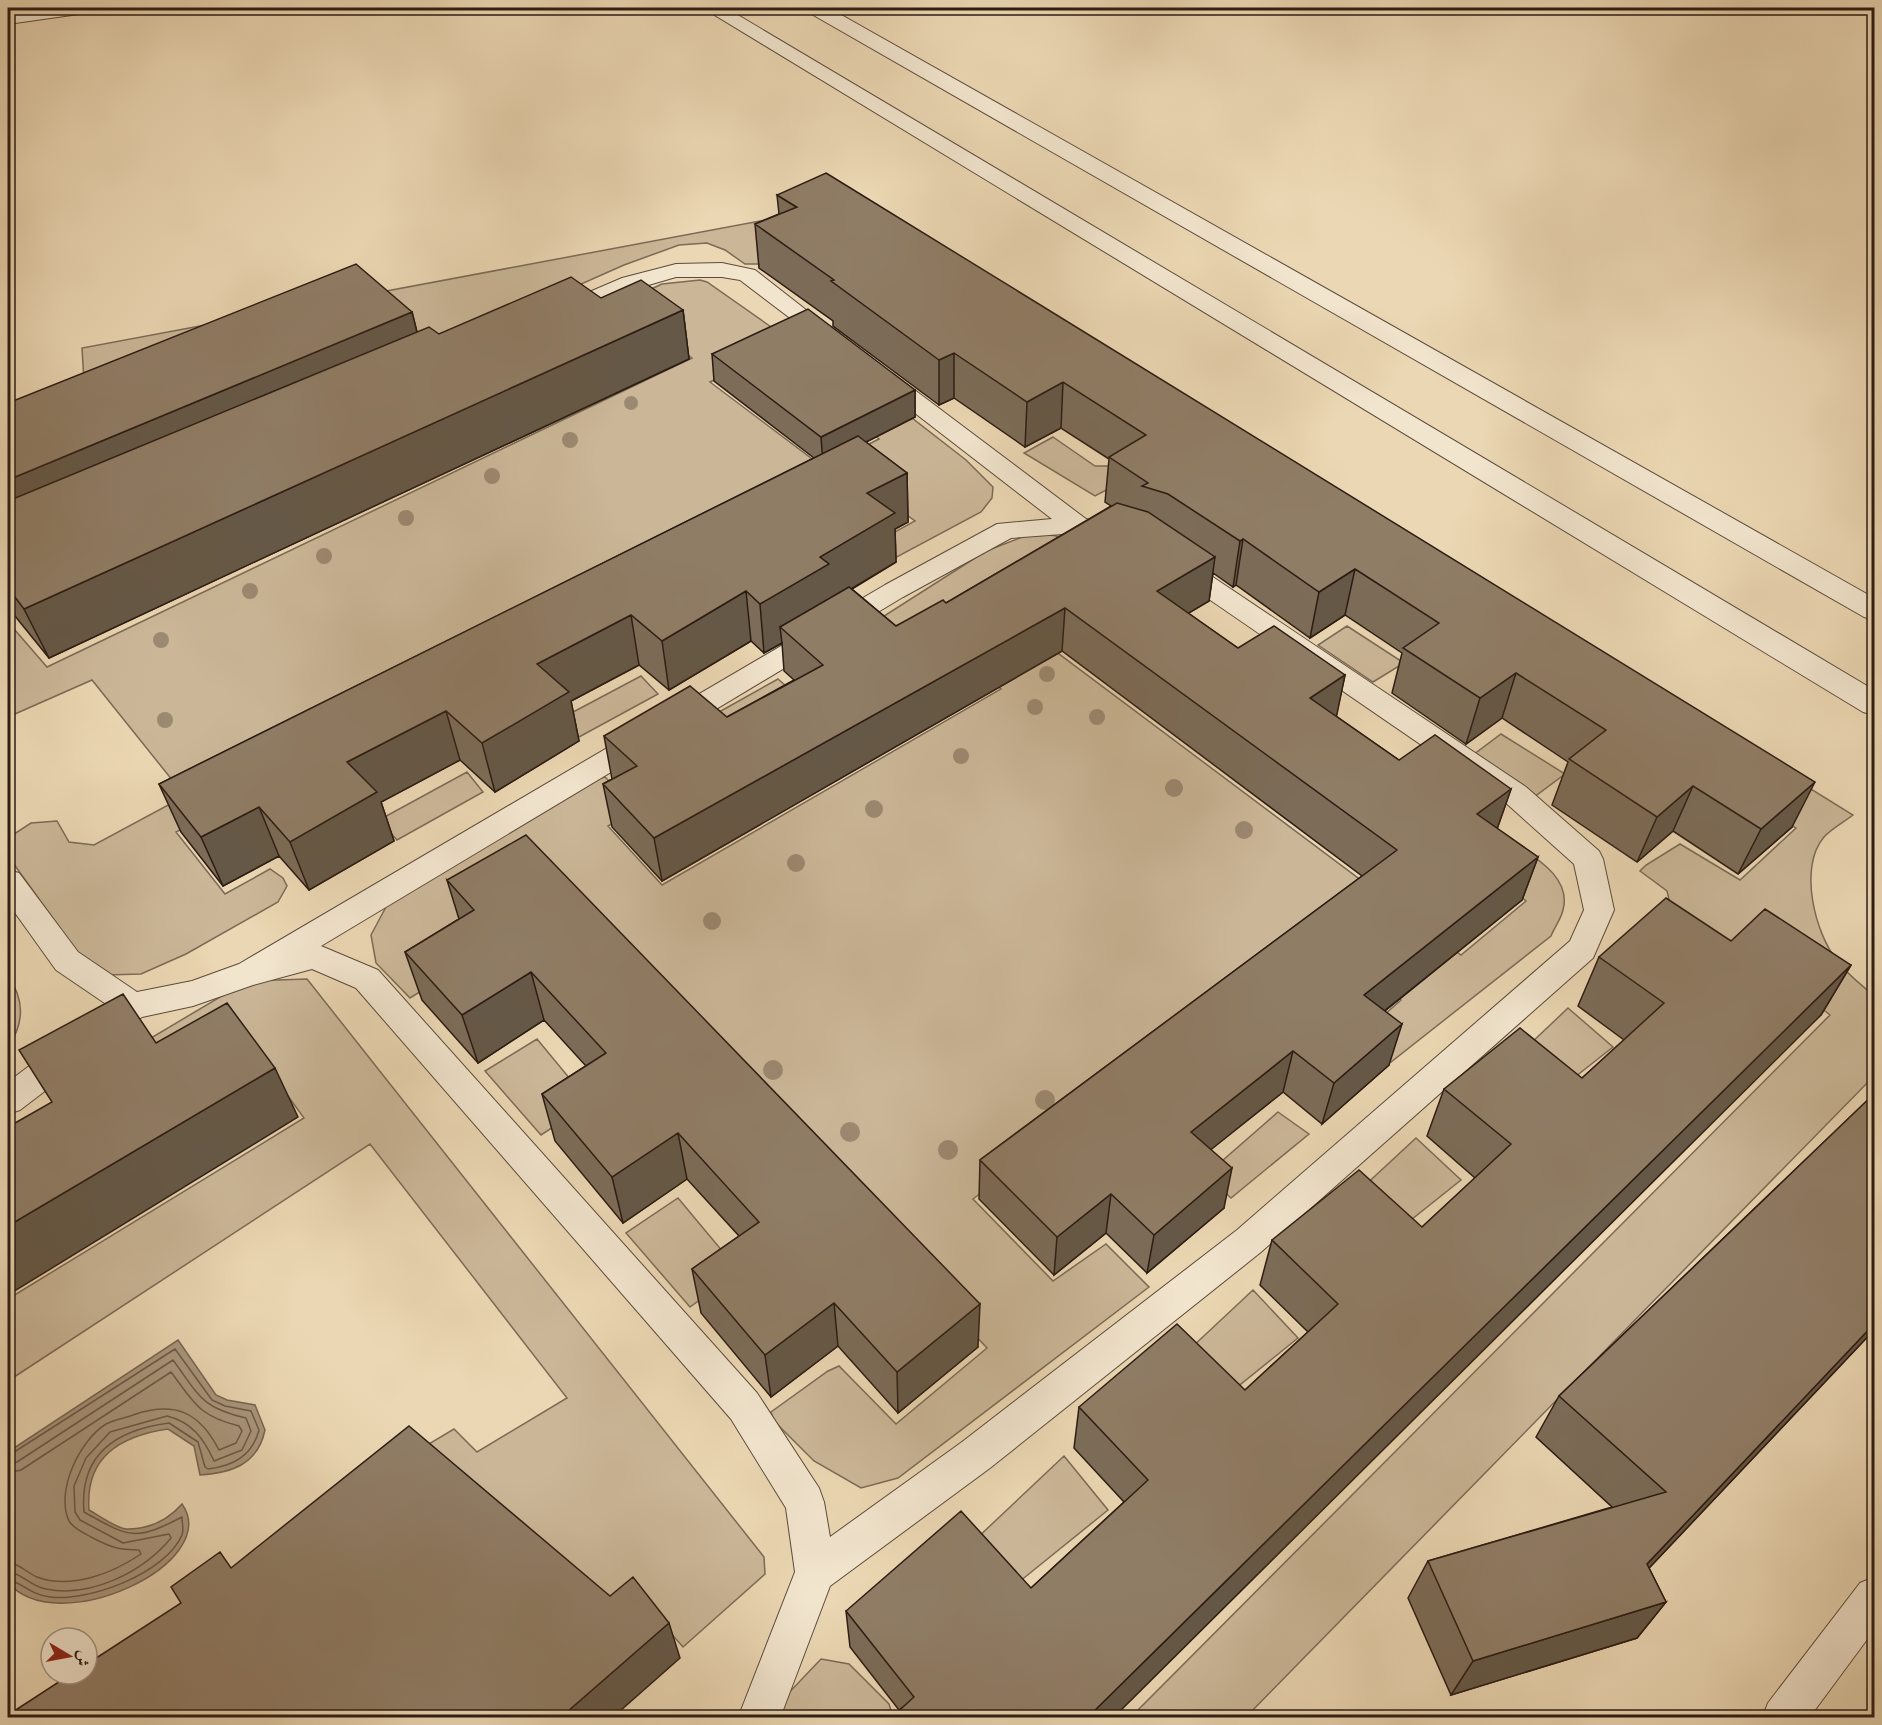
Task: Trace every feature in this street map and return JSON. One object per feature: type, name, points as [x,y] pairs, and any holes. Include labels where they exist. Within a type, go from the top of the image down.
[{"type":"street","points":[[8,18],[79,8]]},
{"type":"street","points":[[713,8],[1875,704]]},
{"type":"street","points":[[815,8],[1875,610]]},
{"type":"lane","points":[[544,320],[630,283],[676,271],[722,270],[747,275],[850,352]]},
{"type":"lane","points":[[756,1711],[815,1572],[976,1455],[1249,1241],[1582,949],[1599,910],[1588,859],[1516,795],[1147,546],[1077,525],[868,367]]},
{"type":"lane","points":[[250,973],[894,591],[1006,530],[1077,525]]},
{"type":"lane","points":[[8,881],[67,961],[133,1006]]},
{"type":"lane","points":[[8,1100],[133,1006],[193,993],[250,973],[314,956],[367,979],[744,1406],[805,1502],[815,1572]]},
{"type":"lane","points":[[1783,1718],[1875,1597]]},
{"type":"shaded area","points":[[855,198],[1853,815],[1824,837],[1816,850],[1811,882],[1817,918],[1830,950],[1846,971],[1874,996],[1874,1076],[1246,1717],[1131,1717],[1830,1015],[1794,987],[1673,916],[1667,891],[1640,871],[1680,844],[1740,880],[1796,828],[829,216],[792,252],[758,264],[745,264],[725,250],[707,243],[679,245],[624,265],[419,356],[85,398],[82,348],[787,216]]},
{"type":"shaded area","points":[[700,280],[707,282],[804,350],[764,356],[710,382],[823,467],[879,439],[847,415],[881,394],[966,460],[993,487],[992,498],[981,512],[895,558],[873,544],[915,521],[861,482],[176,832],[225,894],[270,869],[283,878],[287,886],[278,902],[186,954],[141,974],[106,975],[80,956],[8,856],[8,838],[31,823],[57,821],[69,842],[94,845],[185,796],[92,680],[8,717],[8,622],[47,667],[692,358],[650,327],[578,322],[662,284]]},
{"type":"shaded area","points":[[1053,437],[1095,466],[1108,466],[1122,477],[1120,483],[1095,496],[1024,453]]},
{"type":"shaded area","points":[[1051,535],[1080,541],[999,609],[1461,955],[1526,901],[1482,864],[1510,840],[1539,860],[1556,877],[1562,887],[1563,910],[1551,936],[1391,1062],[1359,1037],[1401,1000],[1321,937],[973,1199],[1053,1281],[1106,1244],[1149,1287],[898,1478],[861,1488],[814,1461],[774,1421],[771,1412],[828,1371],[839,1366],[896,1424],[987,1348],[542,876],[473,959],[410,998],[376,963],[371,935],[387,905],[592,780],[605,777],[638,809],[608,826],[662,885],[1001,689],[944,641],[859,632],[986,551],[1025,536]]},
{"type":"shaded area","points":[[1347,626],[1404,663],[1373,682],[1318,645]]},
{"type":"shaded area","points":[[641,676],[658,694],[579,737],[560,719]]},
{"type":"shaded area","points":[[778,679],[807,704],[703,721]]},
{"type":"shaded area","points":[[1501,734],[1565,774],[1534,797],[1473,755]]},
{"type":"shaded area","points":[[467,772],[483,792],[397,840],[379,820]]},
{"type":"shaded area","points":[[8,976],[14,985],[20,1003],[20,1021],[8,1047]]},
{"type":"shaded area","points":[[307,979],[764,1557],[765,1574],[683,1647],[646,1605],[505,1717],[417,1451],[454,1429],[477,1452],[567,1398],[370,1144],[8,1381],[8,1299],[304,1118],[253,1048],[186,1084],[151,1038],[247,981]]},
{"type":"shaded area","points":[[1568,1008],[1613,1047],[1547,1099],[1507,1066]]},
{"type":"shaded area","points":[[537,1039],[590,1103],[541,1135],[485,1071]]},
{"type":"shaded area","points":[[1278,1112],[1309,1134],[1231,1198],[1206,1175]]},
{"type":"shaded area","points":[[1416,1138],[1461,1180],[1387,1239],[1347,1202]]},
{"type":"shaded area","points":[[678,1198],[739,1271],[690,1307],[626,1233]]},
{"type":"shaded area","points":[[1253,1290],[1298,1338],[1215,1405],[1175,1363]]},
{"type":"shaded area","points":[[1064,1456],[1108,1510],[1014,1586],[975,1540]]},
{"type":"shaded area","points":[[821,1659],[849,1664],[889,1704],[893,1717],[777,1718],[780,1702]]},
{"type":"water","points":[[178,1340],[216,1395],[227,1400],[255,1405],[265,1430],[262,1442],[250,1459],[233,1469],[200,1475],[194,1446],[168,1429],[135,1437],[109,1452],[93,1476],[89,1492],[89,1510],[118,1527],[135,1529],[158,1523],[182,1504],[189,1527],[179,1550],[158,1571],[128,1588],[95,1599],[61,1603],[31,1598],[8,1582],[8,1452]]},
{"type":"building","points":[[826,173],[1815,782],[1761,829],[1693,786],[1657,817],[1569,759],[1606,730],[1516,673],[1480,698],[1403,648],[1439,623],[1355,569],[1319,592],[1243,539],[1240,541],[1168,494],[1142,486],[1148,483],[1109,457],[1146,435],[1063,382],[1027,402],[954,353],[939,360],[831,281],[834,280],[755,224],[797,207],[777,195]]},
{"type":"building","points":[[356,264],[412,312],[8,480],[8,403]]},
{"type":"building","points":[[571,277],[601,298],[641,280],[683,310],[24,609],[8,588],[8,501],[429,327],[439,334]]},
{"type":"building","points":[[808,309],[915,390],[821,437],[712,354]]},
{"type":"building","points":[[858,436],[907,473],[867,493],[895,513],[820,557],[829,564],[760,604],[746,591],[662,641],[631,615],[537,664],[569,692],[482,743],[446,711],[347,762],[377,792],[290,842],[259,807],[201,837],[159,784]]},
{"type":"building","points":[[1117,503],[1148,512],[1215,557],[1157,591],[1238,648],[1274,626],[1345,675],[1310,698],[1399,760],[1435,735],[1511,789],[1477,814],[1538,857],[1364,995],[1402,1024],[1334,1083],[1293,1051],[1191,1132],[1232,1168],[1154,1235],[1111,1194],[1057,1237],[980,1160],[1397,850],[1065,608],[654,838],[603,784],[637,766],[604,736],[690,686],[727,717],[823,665],[780,627],[849,587],[896,626],[943,600],[946,603]]},
{"type":"building","points":[[526,835],[980,1304],[897,1372],[834,1303],[765,1355],[692,1269],[759,1222],[678,1133],[612,1177],[542,1094],[606,1053],[531,972],[462,1015],[405,952],[474,910],[447,880]]},
{"type":"building","points":[[1666,898],[1731,941],[1765,909],[1851,965],[1087,1718],[891,1718],[914,1697],[846,1611],[961,1511],[1031,1588],[1148,1480],[1079,1407],[1177,1324],[1245,1390],[1338,1304],[1272,1240],[1359,1170],[1422,1227],[1511,1144],[1444,1089],[1520,1028],[1582,1078],[1664,1003],[1599,957]]},
{"type":"building","points":[[123,994],[156,1043],[227,1003],[275,1068],[8,1226],[8,1127],[52,1102],[19,1050]]},
{"type":"building","points":[[1875,1093],[1875,1323],[1647,1564],[1666,1602],[1473,1661],[1428,1561],[1666,1492],[1559,1396]]},
{"type":"building","points":[[409,1426],[610,1596],[633,1577],[669,1623],[560,1718],[8,1718],[8,1715],[53,1686],[99,1686],[99,1656],[181,1603],[171,1587],[220,1552],[231,1568]]}]
